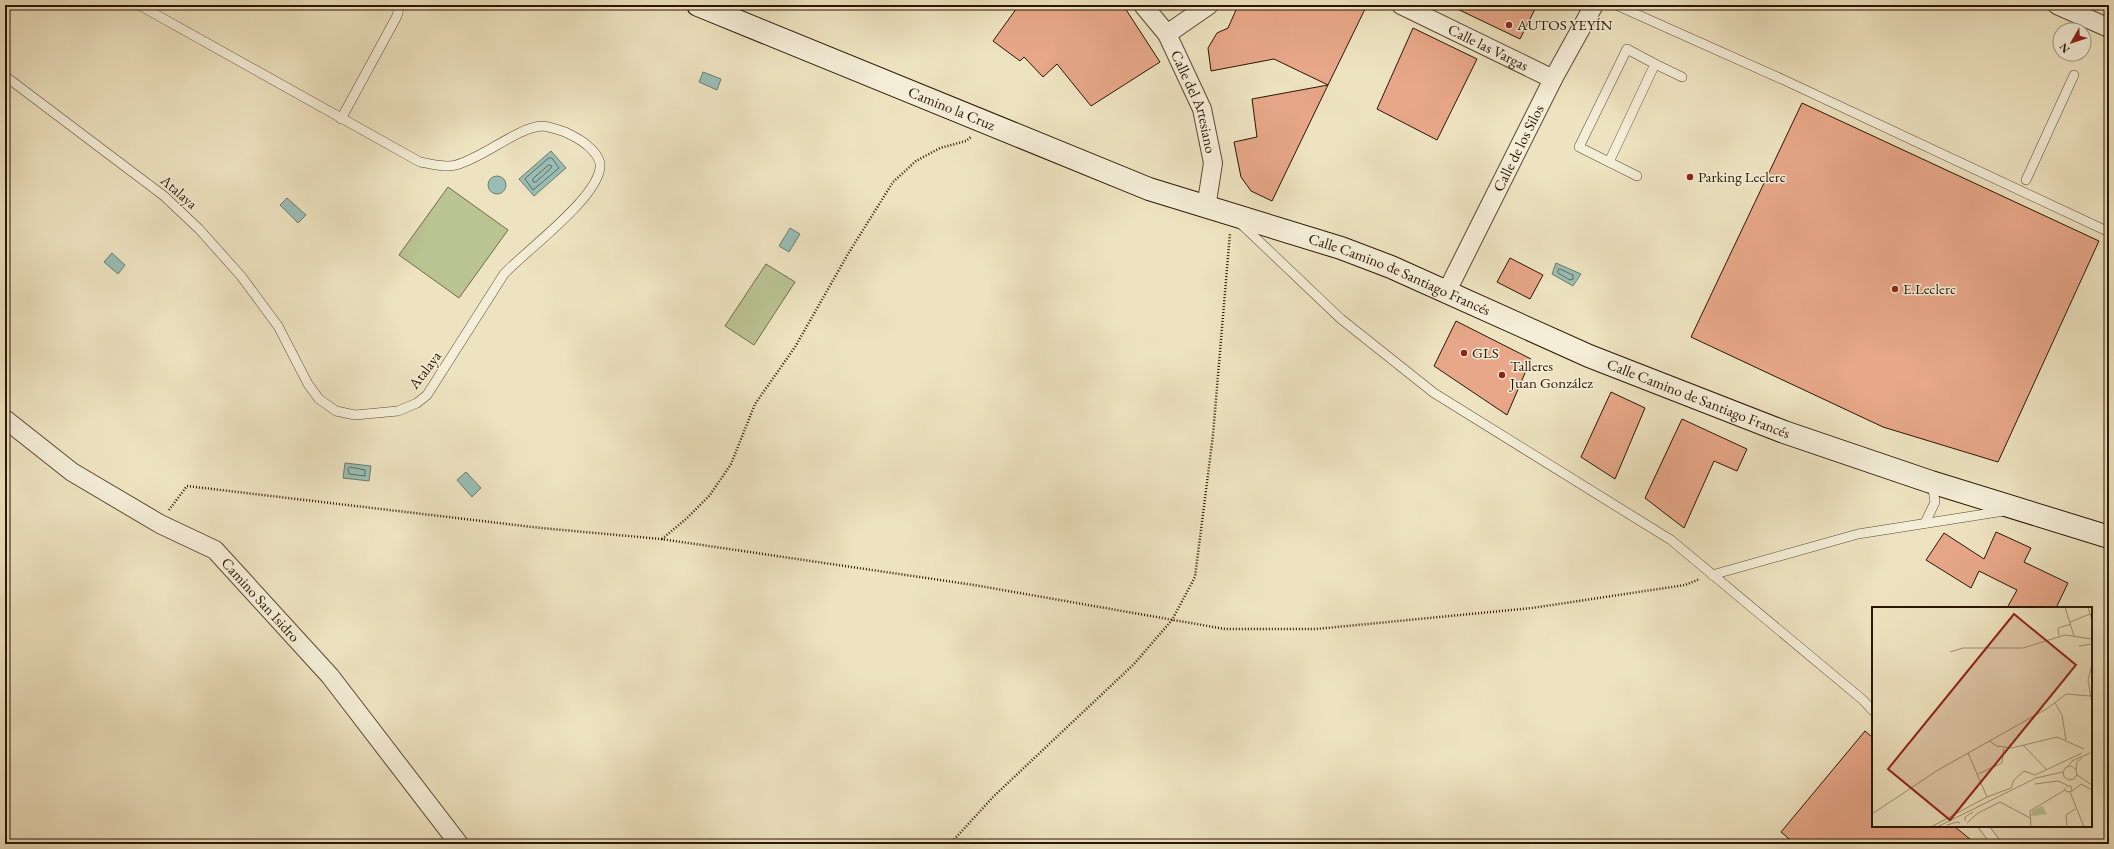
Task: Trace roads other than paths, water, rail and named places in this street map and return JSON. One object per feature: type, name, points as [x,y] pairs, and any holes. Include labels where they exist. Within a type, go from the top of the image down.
[{"type":"street","name":"Camino la Cruz","points":[[698,5],[1149,189],[1206,208]]},
{"type":"street","name":"Calle del Artesiano","points":[[1143,5],[1166,34],[1202,109],[1213,163],[1206,208]]},
{"type":"street","points":[[1166,34],[1209,5]]},
{"type":"street","name":"Calle las Vargas","points":[[1401,5],[1553,78]]},
{"type":"street","name":"Calle de los Silos","points":[[1446,293],[1553,78],[1594,5]]},
{"type":"street","points":[[2057,5],[2109,28]]},
{"type":"street","name":"Calle Camino de Santiago Francés","points":[[1206,208],[1341,248],[1391,267],[1589,356],[1784,432],[1931,482],[2109,537]]},
{"type":"street","name":"Camino San Isidro","points":[[5,420],[72,472],[160,524],[215,550],[330,676],[460,844]]},
{"type":"lane","name":"Atalaya","points":[[5,76],[164,196],[199,229],[241,276],[278,326],[308,384],[319,399],[336,411],[355,415],[398,412],[417,403],[426,396],[504,274],[519,258],[572,212],[593,185],[598,175],[600,164],[595,152],[584,142],[565,132],[542,126],[531,128],[469,161],[454,166],[420,162],[139,5]]},
{"type":"lane","points":[[342,119],[396,16],[400,5]]},
{"type":"lane","points":[[1616,5],[1795,86],[2109,232]]},
{"type":"lane","points":[[1638,176],[1579,147],[1627,49],[1682,77]]},
{"type":"lane","points":[[1609,162],[1655,64]]},
{"type":"lane","points":[[2026,180],[2074,75]]},
{"type":"lane","points":[[1232,215],[1341,319],[1434,393],[1671,540],[1863,700],[1872,710]]},
{"type":"lane","points":[[1925,523],[1935,502],[1931,482]]},
{"type":"lane","points":[[1712,575],[1858,534],[2016,509]]},
{"type":"lane","points":[[1984,827],[1997,844]]},
{"type":"water","points":[[703,72],[721,79],[717,90],[699,82]]},
{"type":"water","points":[[551,151],[566,168],[534,196],[519,179]]},
{"type":"water","points":[[497,176],[503,179],[506,185],[503,191],[497,194],[491,191],[488,185],[491,179]]},
{"type":"water","points":[[287,198],[306,215],[298,223],[280,205]]},
{"type":"water","points":[[790,228],[800,234],[789,252],[779,246]]},
{"type":"water","points":[[112,253],[125,265],[118,274],[104,262]]},
{"type":"water","points":[[1556,263],[1581,274],[1573,286],[1552,274]]},
{"type":"water","points":[[345,463],[371,466],[369,481],[343,478]]},
{"type":"water","points":[[466,472],[481,488],[472,497],[457,480]]},
{"type":"place","name":"AUTOS YEYÍN","points":[[1509,25]]},
{"type":"place","name":"Parking Leclerc","points":[[1690,177]]},
{"type":"place","name":"E.Leclerc","points":[[1895,289]]},
{"type":"place","name":"GLS","points":[[1464,353]]},
{"type":"place","name":"Talleres Juan González","points":[[1502,375]]}]
